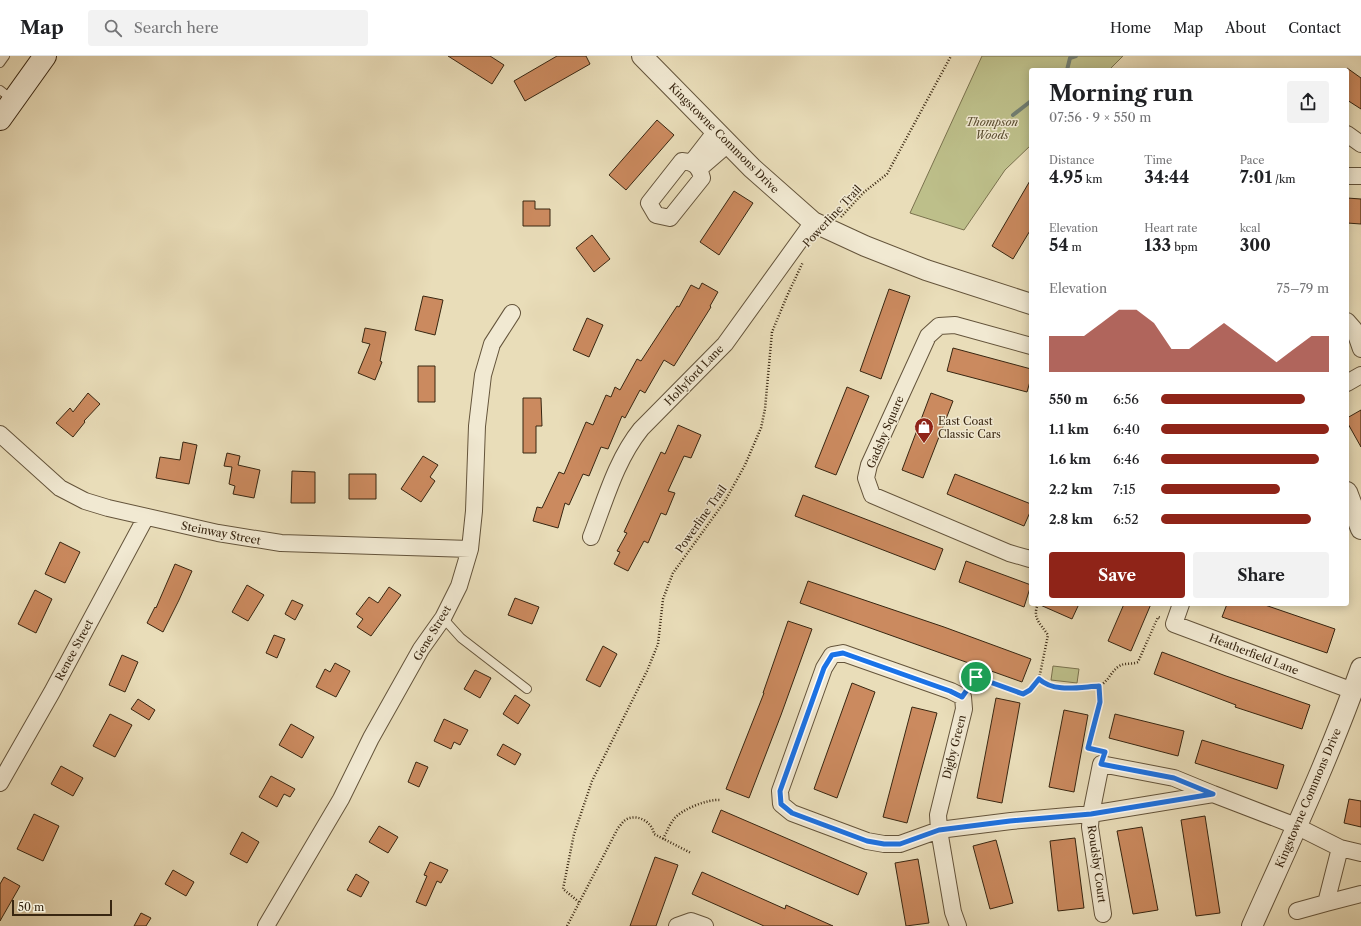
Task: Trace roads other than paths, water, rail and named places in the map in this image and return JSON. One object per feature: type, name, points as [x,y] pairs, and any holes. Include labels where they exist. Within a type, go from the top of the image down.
[{"type":"main road","points":[[0,119],[7,95],[40,60]]},
{"type":"street","name":"Kingstowne Commons Drive","points":[[642,56],[752,168],[821,225],[865,246],[926,270],[1029,303]]},
{"type":"street","points":[[1349,135],[1361,144]]},
{"type":"street","points":[[695,165],[722,138]]},
{"type":"street","points":[[1349,176],[1361,176]]},
{"type":"street","name":"Hollyford Lane","points":[[591,537],[623,456],[632,441],[641,429],[725,344],[821,225]]},
{"type":"street","name":"Gene Street","points":[[266,926],[341,799],[371,738],[421,649],[443,618],[459,586],[470,549],[474,511],[477,426],[483,374],[492,344],[512,313]]},
{"type":"street","points":[[1349,323],[1354,329],[1361,349]]},
{"type":"street","name":"Gadsby Square","points":[[1029,345],[955,325],[939,326],[928,336],[869,465],[866,478],[872,494],[1009,553],[1029,559]]},
{"type":"street","points":[[1349,382],[1361,375]]},
{"type":"street","name":"Steinway Street","points":[[0,434],[67,493],[96,504],[146,517],[218,533],[281,543],[470,549]]},
{"type":"street","points":[[1349,497],[1361,529]]},
{"type":"street","name":"Renee Street","points":[[0,783],[146,517]]},
{"type":"street","name":"Heatherfield Lane","points":[[1180,606],[1174,624],[1353,691]]},
{"type":"street","name":"Digby Green","points":[[939,830],[900,844],[884,844],[867,841],[792,813],[781,804],[780,791],[824,668],[832,655],[843,653],[950,691],[962,697],[964,709],[938,815],[939,830],[954,912],[958,926]]},
{"type":"street","name":"Kingstowne Commons Drive","points":[[1252,926],[1296,826],[1353,691],[1361,668]]},
{"type":"street","name":"Roudsby Court","points":[[1103,914],[1090,827],[1091,814],[1101,764],[1174,778],[1213,794]]},
{"type":"street","points":[[939,830],[1010,821],[1091,814],[1213,794],[1296,826],[1340,848],[1361,854]]},
{"type":"street","points":[[1326,903],[1340,848]]},
{"type":"street","points":[[1297,911],[1361,894]]},
{"type":"street","points":[[678,926],[691,922],[705,926]]},
{"type":"lane","points":[[0,62],[5,56]]},
{"type":"lane","points":[[443,618],[461,638],[527,689]]},
{"type":"waterway","points":[[1068,68],[1070,58],[1076,56]]},
{"type":"waterway","points":[[1013,115],[1029,103]]},
{"type":"place","name":"East Coast Classic Cars","points":[[924,444]]},
{"type":"park label","name":"Thompson Woods","points":[[992,128]]}]
